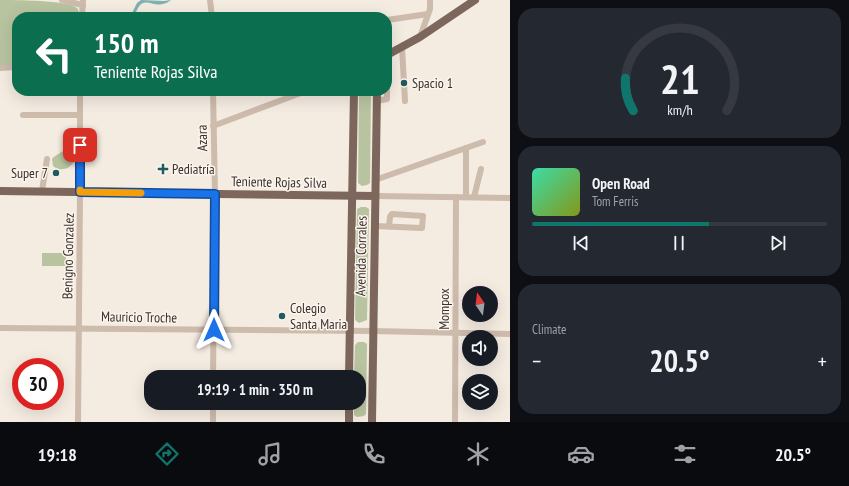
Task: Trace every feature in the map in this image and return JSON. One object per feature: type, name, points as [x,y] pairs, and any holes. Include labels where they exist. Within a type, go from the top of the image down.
[{"type":"main road","points":[[392,52],[475,0]]},
{"type":"main road","name":"Avenida Corrales","points":[[349,370],[354,96]]},
{"type":"main road","name":"Avenida Corrales","points":[[372,422],[377,96]]},
{"type":"main road","name":"Teniente Rojas Silva","points":[[0,191],[375,196]]},
{"type":"main road","points":[[349,410],[349,422]]},
{"type":"street","points":[[62,0],[83,2],[82,12]]},
{"type":"street","points":[[210,0],[211,12]]},
{"type":"street","points":[[420,36],[428,14],[430,0]]},
{"type":"street","points":[[392,19],[428,14]]},
{"type":"street","points":[[402,47],[405,101]]},
{"type":"street","points":[[0,68],[12,67]]},
{"type":"street","name":"Benigno Gonzalez","points":[[78,422],[80,96]]},
{"type":"street","name":"Azara","points":[[213,96],[215,194],[214,370]]},
{"type":"street","points":[[213,126],[293,96]]},
{"type":"street","points":[[377,100],[387,99],[387,96]]},
{"type":"street","points":[[23,115],[80,114]]},
{"type":"street","points":[[375,180],[483,142]]},
{"type":"street","points":[[466,148],[466,197]]},
{"type":"street","points":[[42,191],[47,159]]},
{"type":"street","points":[[474,197],[480,169]]},
{"type":"street","name":"Teniente Rojas Silva","points":[[375,196],[510,198]]},
{"type":"street","name":"Mompox","points":[[455,422],[456,197]]},
{"type":"street","points":[[375,226],[390,227],[422,228],[423,216],[391,215],[390,227]]},
{"type":"street","name":"Mauricio Troche","points":[[0,328],[373,331],[510,334]]},
{"type":"street","points":[[213,410],[213,422]]},
{"type":"green space","points":[[0,0],[63,3],[77,8],[79,12],[12,12],[12,65],[0,66]]},
{"type":"green space","points":[[359,96],[371,96],[370,183],[362,186],[358,183]]},
{"type":"green space","points":[[74,146],[78,150],[73,164],[63,169],[58,169],[53,166],[52,159],[54,157]]},
{"type":"green space","points":[[366,207],[369,209],[367,320],[359,323],[355,320],[357,209]]},
{"type":"green space","points":[[42,253],[66,253],[66,266],[42,266]]},
{"type":"green space","points":[[358,342],[364,342],[367,344],[366,414],[364,416],[357,417],[354,415],[354,410],[366,410],[366,370],[354,370],[355,345]]},
{"type":"water","points":[[141,0],[171,0],[167,3],[158,5],[145,2],[138,7],[136,12],[132,12],[137,3]]},
{"type":"slow traffic","points":[[80,190],[80,192],[141,193]]},
{"type":"place","name":"Spacio 1","points":[[404,83]]},
{"type":"place","name":"Pediatría","points":[[163,169]]},
{"type":"place","name":"Super 7","points":[[56,173]]},
{"type":"place","name":"Colegio Santa Maria","points":[[282,316]]},
{"type":"route","points":[[80,145],[80,192],[215,194],[214,330]]}]
